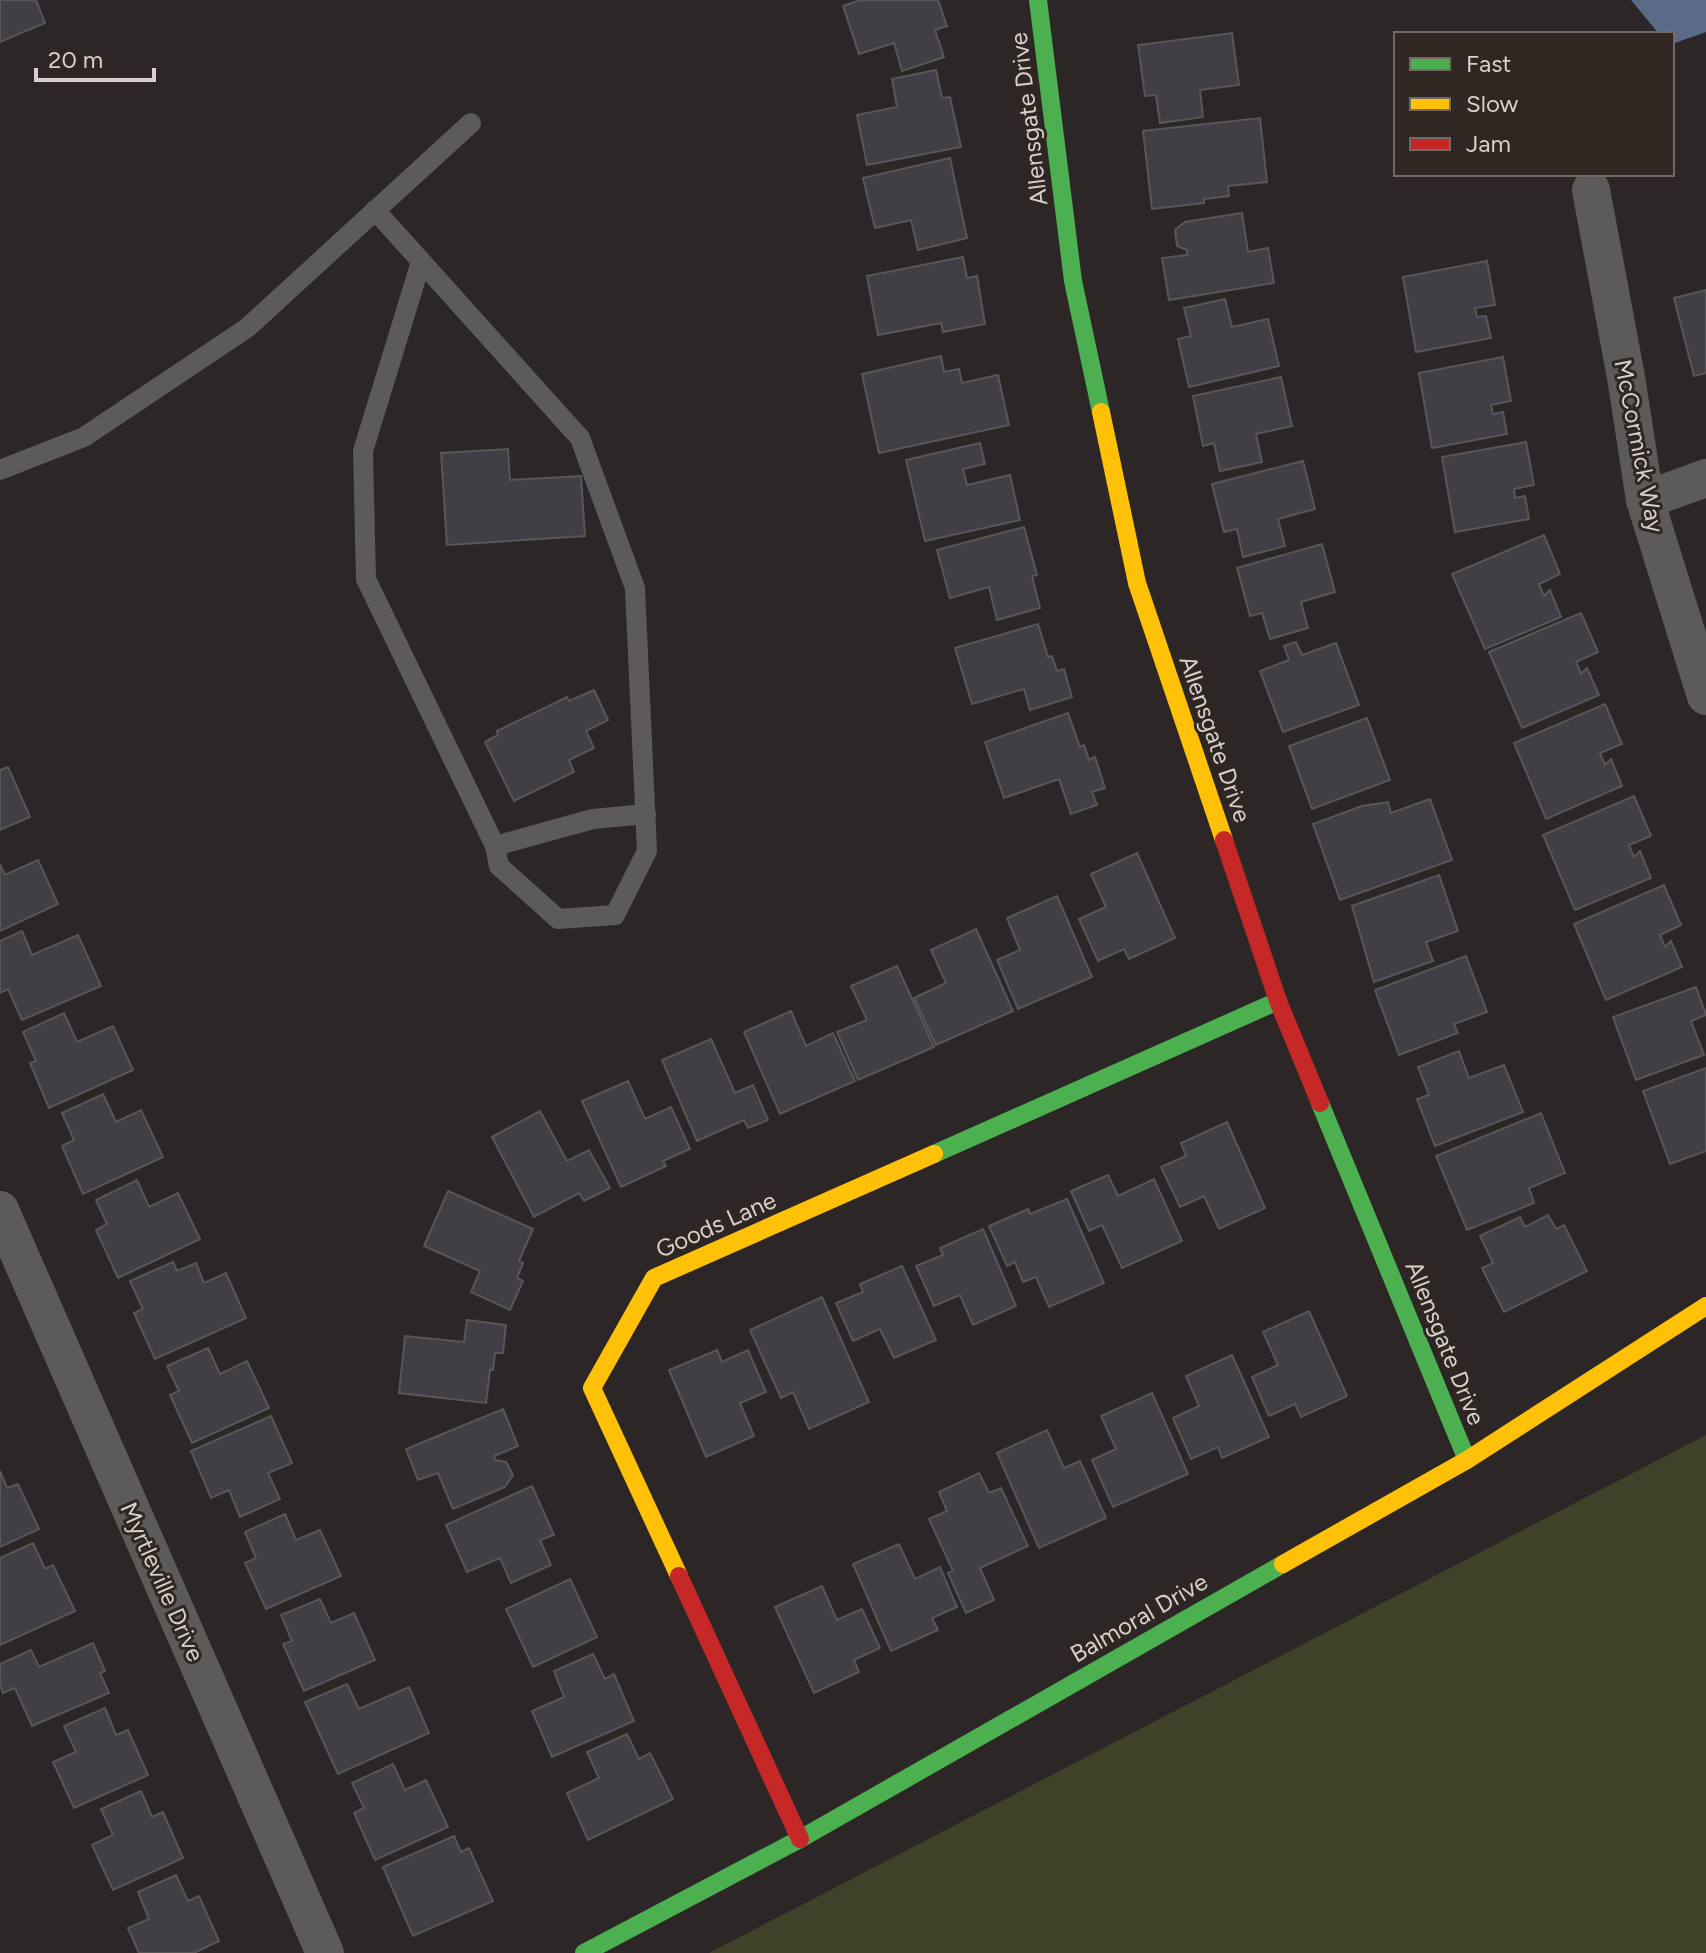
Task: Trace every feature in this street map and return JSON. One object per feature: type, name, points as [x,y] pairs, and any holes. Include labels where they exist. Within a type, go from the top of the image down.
[{"type":"street","name":"Allensgate Drive","points":[[1038,0],[1073,281],[1137,583],[1278,1001],[1467,1460]]},
{"type":"street","name":"McCormick Way","points":[[1591,190],[1645,500],[1706,696]]},
{"type":"street","points":[[1645,500],[1706,478]]},
{"type":"street","name":"Goods Lane","points":[[800,1839],[592,1388],[646,1292],[654,1278],[1278,1001]]},
{"type":"street","name":"Myrtleville Drive","points":[[0,1210],[325,1953]]},
{"type":"street","name":"Balmoral Drive","points":[[584,1953],[800,1839],[1467,1460],[1706,1306]]},
{"type":"lane","points":[[0,470],[84,437],[247,328],[471,123]]},
{"type":"lane","points":[[375,210],[580,438],[635,588],[647,851],[615,915],[558,919],[499,866],[495,846],[366,579],[363,451],[421,262]]},
{"type":"lane","points":[[495,846],[593,819],[646,814]]},
{"type":"green space","points":[[1706,1435],[1706,1953],[709,1953]]},
{"type":"water","points":[[1631,0],[1706,0],[1706,32],[1674,43],[1674,32],[1657,32]]},
{"type":"building","points":[[0,0],[36,0],[45,23],[0,42]]},
{"type":"building","points":[[861,0],[938,0],[947,26],[935,30],[944,57],[902,71],[894,43],[859,54],[843,6]]},
{"type":"building","points":[[1232,33],[1239,85],[1200,90],[1203,117],[1160,123],[1156,95],[1145,96],[1138,45]]},
{"type":"building","points":[[936,70],[942,98],[950,97],[961,147],[867,165],[857,115],[897,107],[892,79]]},
{"type":"building","points":[[1260,118],[1267,182],[1228,186],[1229,196],[1204,199],[1204,203],[1152,209],[1143,131]]},
{"type":"building","points":[[950,158],[967,238],[918,250],[911,220],[875,228],[863,178]]},
{"type":"building","points":[[1242,213],[1248,252],[1268,248],[1274,283],[1169,300],[1162,258],[1187,255],[1187,250],[1177,246],[1175,230],[1185,222]]},
{"type":"building","points":[[963,257],[967,278],[977,276],[985,324],[943,332],[941,323],[878,335],[867,276]]},
{"type":"building","points":[[1487,261],[1495,305],[1475,308],[1477,317],[1486,316],[1491,338],[1416,352],[1403,277]]},
{"type":"building","points":[[1706,290],[1706,373],[1694,376],[1674,298]]},
{"type":"building","points":[[1225,299],[1232,327],[1268,319],[1279,366],[1189,387],[1178,339],[1191,336],[1184,308]]},
{"type":"building","points":[[941,356],[944,372],[959,369],[962,383],[998,375],[1009,425],[879,453],[862,374]]},
{"type":"building","points":[[1503,357],[1511,401],[1491,405],[1493,414],[1503,412],[1507,434],[1432,448],[1419,373]]},
{"type":"building","points":[[1281,377],[1292,426],[1256,434],[1262,462],[1220,471],[1214,443],[1203,446],[1193,396]]},
{"type":"building","points":[[1526,442],[1534,485],[1514,489],[1515,498],[1525,496],[1529,519],[1455,532],[1442,457]]},
{"type":"building","points":[[980,443],[985,464],[963,469],[967,485],[1010,475],[1020,520],[925,541],[906,460]]},
{"type":"building","points":[[508,449],[510,480],[581,476],[585,536],[447,545],[441,453]]},
{"type":"building","points":[[1303,461],[1315,509],[1278,519],[1285,546],[1243,557],[1237,529],[1224,532],[1212,484]]},
{"type":"building","points":[[1024,527],[1037,575],[1032,576],[1040,608],[997,620],[989,587],[950,598],[937,550]]},
{"type":"building","points":[[1544,535],[1560,574],[1539,584],[1544,596],[1550,590],[1561,617],[1485,649],[1452,574]]},
{"type":"building","points":[[1322,544],[1335,592],[1301,602],[1308,628],[1270,639],[1262,613],[1250,616],[1237,568]]},
{"type":"building","points":[[1581,613],[1598,652],[1576,662],[1581,674],[1587,668],[1599,695],[1522,728],[1489,652]]},
{"type":"building","points":[[1038,624],[1048,657],[1052,656],[1057,671],[1064,669],[1072,697],[1030,710],[1024,689],[972,704],[955,648]]},
{"type":"building","points":[[1296,642],[1302,655],[1336,643],[1359,705],[1283,732],[1260,671],[1289,660],[1284,646]]},
{"type":"building","points":[[594,690],[608,720],[586,731],[594,748],[569,760],[574,772],[514,801],[485,742],[498,735],[497,731],[567,697],[569,701]]},
{"type":"building","points":[[1605,704],[1622,744],[1600,753],[1605,765],[1611,759],[1622,786],[1546,819],[1514,743]]},
{"type":"building","points":[[1068,713],[1080,747],[1084,745],[1089,760],[1095,757],[1105,788],[1092,792],[1097,805],[1071,814],[1059,779],[1004,798],[985,742]]},
{"type":"building","points":[[1367,718],[1390,780],[1312,809],[1289,746]]},
{"type":"building","points":[[8,767],[30,817],[0,830],[0,770]]},
{"type":"building","points":[[1634,796],[1651,836],[1629,845],[1634,857],[1640,851],[1651,878],[1575,910],[1543,835]]},
{"type":"building","points":[[1430,799],[1452,860],[1340,900],[1313,824],[1362,806],[1388,802],[1391,813]]},
{"type":"building","points":[[1137,853],[1175,938],[1129,959],[1124,949],[1098,961],[1079,919],[1106,907],[1091,874]]},
{"type":"building","points":[[38,860],[58,904],[0,931],[0,864],[5,875]]},
{"type":"building","points":[[1439,875],[1458,931],[1426,942],[1433,961],[1374,982],[1352,906]]},
{"type":"building","points":[[1664,885],[1681,925],[1660,935],[1665,947],[1671,941],[1682,967],[1606,1000],[1574,924]]},
{"type":"building","points":[[1057,896],[1092,977],[1018,1009],[997,960],[1020,950],[1007,918]]},
{"type":"building","points":[[976,929],[1013,1011],[936,1045],[914,998],[946,983],[931,950]]},
{"type":"building","points":[[22,931],[32,955],[78,935],[101,986],[22,1020],[8,989],[0,993],[0,941]]},
{"type":"building","points":[[1466,956],[1487,1012],[1454,1024],[1458,1033],[1399,1055],[1375,990]]},
{"type":"building","points":[[897,966],[934,1047],[858,1080],[837,1032],[867,1020],[851,986]]},
{"type":"building","points":[[1696,987],[1706,1015],[1691,1021],[1704,1055],[1636,1080],[1613,1017]]},
{"type":"building","points":[[791,1011],[806,1046],[833,1033],[855,1081],[780,1114],[744,1032]]},
{"type":"building","points":[[64,1013],[77,1042],[113,1026],[133,1070],[49,1108],[30,1063],[36,1061],[23,1032]]},
{"type":"building","points":[[711,1039],[735,1093],[753,1085],[768,1120],[748,1128],[744,1120],[697,1141],[662,1060]]},
{"type":"building","points":[[1459,1051],[1469,1078],[1504,1065],[1523,1112],[1435,1146],[1417,1099],[1429,1095],[1418,1067]]},
{"type":"building","points":[[1706,1068],[1706,1151],[1670,1164],[1643,1091]]},
{"type":"building","points":[[628,1081],[645,1119],[671,1107],[690,1149],[663,1161],[666,1166],[621,1187],[582,1101]]},
{"type":"building","points":[[103,1094],[116,1122],[141,1110],[163,1157],[83,1194],[62,1146],[74,1140],[62,1113]]},
{"type":"building","points":[[540,1111],[567,1161],[589,1150],[610,1188],[584,1201],[579,1193],[534,1217],[492,1137]]},
{"type":"building","points":[[1541,1113],[1565,1173],[1529,1188],[1534,1203],[1467,1230],[1436,1156]]},
{"type":"building","points":[[1227,1122],[1265,1208],[1219,1229],[1204,1196],[1180,1207],[1161,1167],[1186,1156],[1181,1143]]},
{"type":"building","points":[[1108,1175],[1118,1196],[1154,1179],[1182,1241],[1122,1268],[1102,1225],[1089,1231],[1071,1191]]},
{"type":"building","points":[[137,1180],[149,1207],[178,1193],[200,1239],[118,1278],[96,1230],[107,1224],[96,1200]]},
{"type":"building","points":[[448,1191],[533,1229],[519,1261],[523,1263],[517,1278],[523,1281],[510,1310],[471,1292],[480,1271],[424,1246]]},
{"type":"building","points":[[1067,1199],[1104,1283],[1049,1307],[1036,1277],[1023,1282],[1015,1262],[1007,1266],[989,1226],[1028,1209],[1030,1214]]},
{"type":"building","points":[[1548,1215],[1556,1229],[1564,1225],[1587,1271],[1504,1312],[1482,1268],[1493,1263],[1480,1236],[1520,1217],[1525,1227]]},
{"type":"building","points":[[983,1229],[1016,1306],[973,1325],[960,1295],[934,1306],[916,1266],[943,1255],[940,1248]]},
{"type":"building","points":[[173,1262],[177,1271],[196,1263],[204,1283],[226,1273],[246,1318],[155,1359],[134,1313],[143,1309],[130,1281]]},
{"type":"building","points":[[902,1266],[936,1340],[894,1358],[880,1329],[853,1341],[836,1303],[863,1292],[860,1284]]},
{"type":"building","points":[[822,1297],[869,1402],[809,1429],[793,1392],[781,1398],[750,1330]]},
{"type":"building","points":[[1309,1311],[1347,1396],[1301,1417],[1295,1404],[1269,1416],[1252,1377],[1278,1365],[1263,1332]]},
{"type":"building","points":[[467,1320],[506,1325],[503,1353],[495,1353],[493,1370],[490,1370],[486,1403],[399,1393],[405,1336],[464,1342]]},
{"type":"building","points":[[208,1348],[220,1374],[247,1361],[269,1408],[192,1443],[170,1395],[179,1391],[167,1366]]},
{"type":"building","points":[[717,1350],[722,1362],[748,1350],[766,1392],[740,1403],[754,1436],[706,1457],[669,1370]]},
{"type":"building","points":[[1232,1355],[1269,1437],[1222,1458],[1218,1447],[1191,1459],[1173,1418],[1199,1406],[1186,1376]]},
{"type":"building","points":[[1152,1393],[1188,1474],[1113,1507],[1092,1460],[1116,1449],[1101,1416]]},
{"type":"building","points":[[503,1409],[518,1446],[494,1456],[495,1460],[506,1462],[513,1475],[505,1487],[453,1509],[438,1473],[418,1480],[406,1449]]},
{"type":"building","points":[[271,1416],[292,1463],[268,1473],[280,1499],[240,1517],[229,1490],[211,1498],[191,1451]]},
{"type":"building","points":[[1047,1430],[1064,1468],[1080,1461],[1106,1518],[1039,1548],[997,1453]]},
{"type":"building","points":[[0,1471],[7,1488],[18,1484],[39,1529],[0,1547]]},
{"type":"building","points":[[979,1473],[989,1493],[1001,1488],[1028,1546],[980,1568],[994,1600],[966,1613],[948,1573],[953,1571],[929,1519],[947,1511],[939,1492]]},
{"type":"building","points":[[532,1486],[554,1535],[540,1540],[551,1565],[511,1583],[500,1558],[467,1572],[446,1525]]},
{"type":"building","points":[[285,1514],[296,1540],[320,1530],[341,1576],[266,1609],[245,1563],[256,1558],[245,1532]]},
{"type":"building","points":[[33,1543],[45,1569],[53,1565],[75,1611],[0,1645],[0,1558]]},
{"type":"building","points":[[899,1544],[915,1579],[940,1567],[957,1607],[932,1618],[938,1630],[891,1651],[853,1564]]},
{"type":"building","points":[[570,1579],[597,1637],[533,1667],[506,1609]]},
{"type":"building","points":[[822,1586],[837,1620],[862,1609],[880,1648],[854,1660],[859,1672],[814,1693],[775,1607]]},
{"type":"building","points":[[320,1599],[331,1623],[354,1613],[375,1660],[304,1691],[283,1644],[292,1641],[281,1615]]},
{"type":"building","points":[[93,1643],[105,1671],[100,1673],[109,1693],[32,1726],[15,1688],[3,1693],[0,1664],[31,1650],[39,1667]]},
{"type":"building","points":[[593,1654],[605,1679],[614,1674],[634,1721],[552,1757],[532,1711],[564,1697],[554,1671]]},
{"type":"building","points":[[347,1684],[359,1709],[409,1687],[429,1733],[338,1774],[305,1702]]},
{"type":"building","points":[[105,1708],[116,1735],[128,1730],[148,1775],[74,1808],[53,1762],[76,1752],[64,1726]]},
{"type":"building","points":[[627,1734],[639,1759],[650,1753],[673,1799],[588,1840],[567,1793],[599,1778],[587,1752]]},
{"type":"building","points":[[393,1764],[405,1790],[426,1780],[448,1827],[375,1860],[354,1813],[364,1808],[352,1783]]},
{"type":"building","points":[[141,1791],[152,1817],[163,1812],[183,1858],[113,1890],[92,1845],[113,1835],[101,1809]]},
{"type":"building","points":[[454,1836],[461,1852],[469,1848],[493,1901],[413,1936],[383,1867]]},
{"type":"building","points":[[176,1875],[188,1901],[199,1896],[219,1941],[194,1953],[139,1953],[128,1928],[149,1919],[138,1892]]},
{"type":"traffic: fast","points":[[1038,0],[1073,281],[1101,412]]},
{"type":"traffic: fast","points":[[934,1154],[1278,1001]]},
{"type":"traffic: fast","points":[[1320,1103],[1467,1460]]},
{"type":"traffic: fast","points":[[584,1953],[800,1839],[1283,1564]]},
{"type":"traffic: slow","points":[[1101,412],[1137,583],[1224,840]]},
{"type":"traffic: slow","points":[[679,1576],[592,1388],[654,1278],[934,1154]]},
{"type":"traffic: slow","points":[[1283,1564],[1467,1460],[1706,1306]]},
{"type":"traffic: jam","points":[[1224,840],[1278,1001],[1320,1103]]},
{"type":"traffic: jam","points":[[679,1576],[800,1839]]}]
